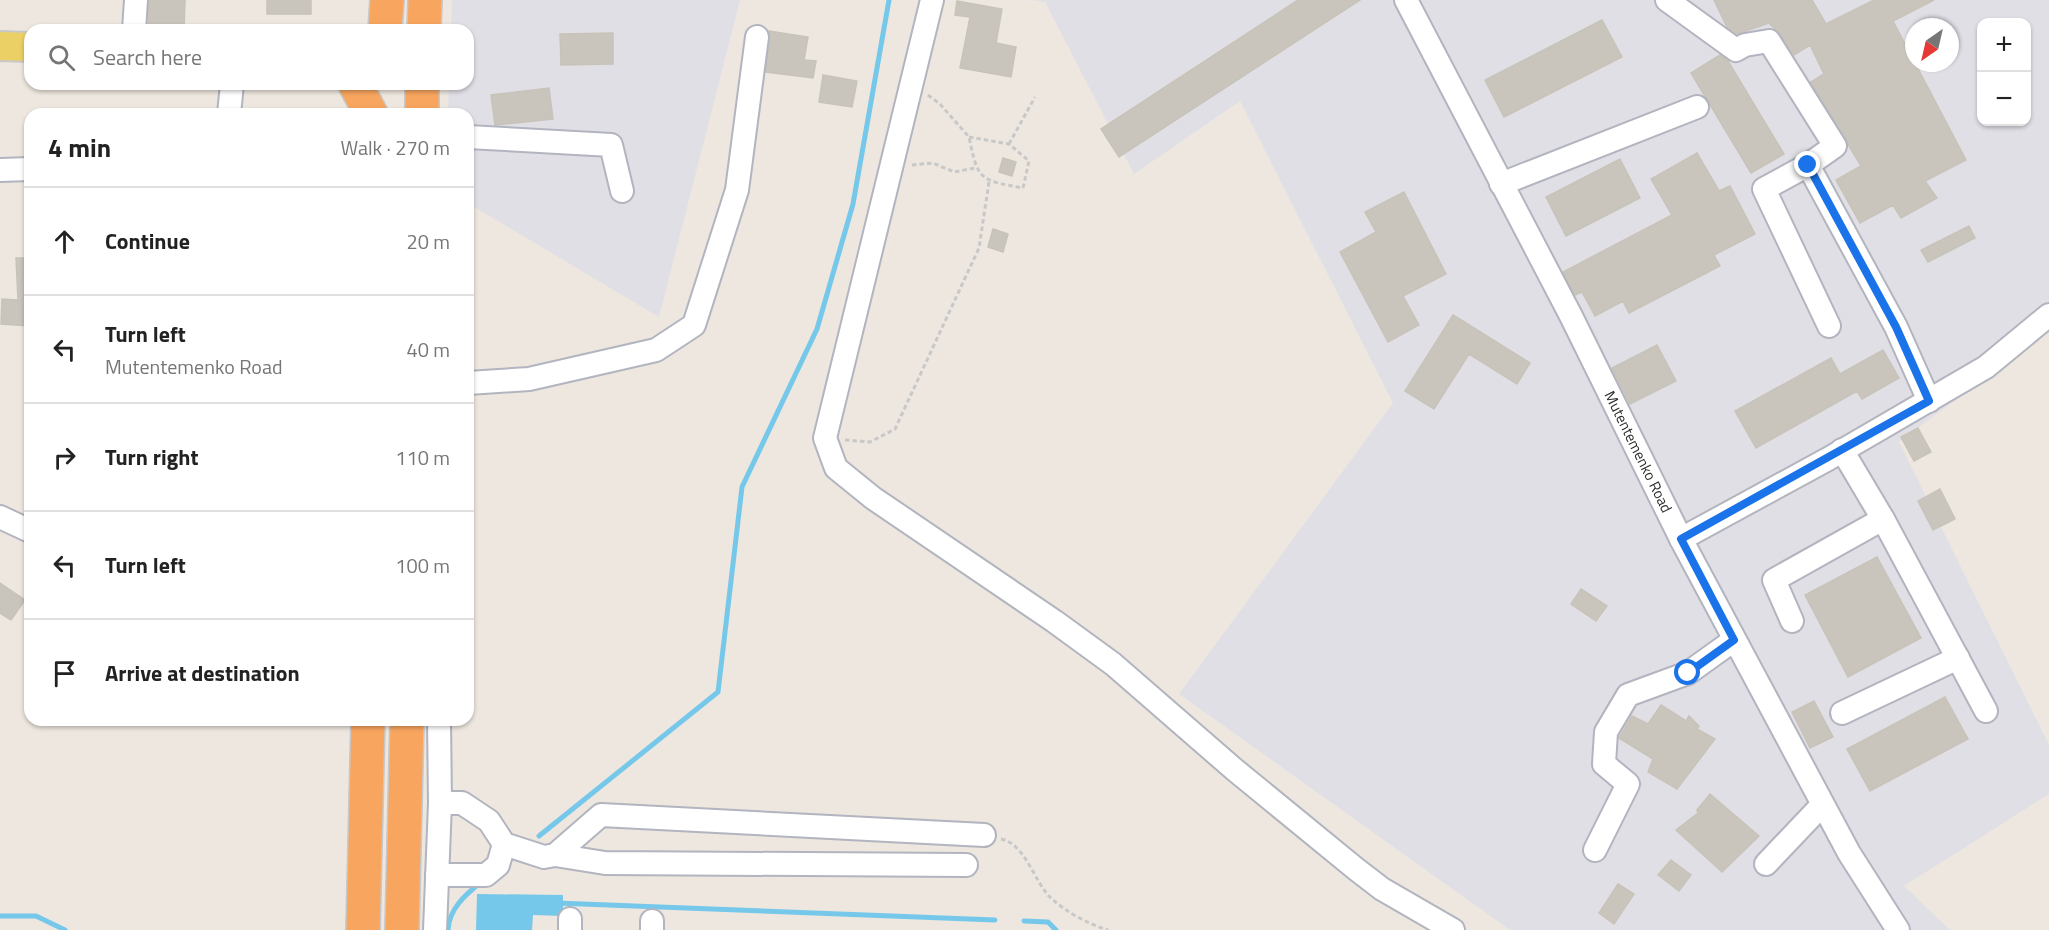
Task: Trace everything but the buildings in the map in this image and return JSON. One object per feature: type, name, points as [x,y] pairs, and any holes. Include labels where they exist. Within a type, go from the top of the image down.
[{"type":"highway","points":[[358,90],[368,108]]},
{"type":"highway","points":[[382,90],[382,108]]},
{"type":"highway","points":[[422,108],[423,90]]},
{"type":"highway","points":[[363,930],[368,726]]},
{"type":"highway","points":[[402,930],[407,726]]},
{"type":"main road","points":[[0,46],[24,47]]},
{"type":"street","points":[[134,24],[136,0]]},
{"type":"street","points":[[932,0],[825,438],[836,468],[873,498],[1054,621],[1113,664],[1235,770],[1278,802],[1382,889],[1453,930]]},
{"type":"street","name":"Mutentemenko Road","points":[[1406,0],[1571,316],[1681,539],[1734,640],[1849,853],[1898,930]]},
{"type":"street","points":[[1667,0],[1736,50],[1745,45],[1769,41],[1835,146],[1808,165],[1764,189],[1829,326]]},
{"type":"street","points":[[474,383],[529,379],[656,350],[694,326],[737,190],[757,37]]},
{"type":"street","points":[[230,108],[231,90]]},
{"type":"street","points":[[1502,184],[1697,107]]},
{"type":"street","points":[[474,136],[611,145],[622,191]]},
{"type":"street","points":[[1808,165],[1896,327],[1929,401]]},
{"type":"street","points":[[0,170],[24,169]]},
{"type":"street","points":[[1681,539],[1986,367],[2049,315]]},
{"type":"street","points":[[1842,450],[1883,519],[1986,711]]},
{"type":"street","points":[[0,517],[24,528]]},
{"type":"street","points":[[1792,621],[1774,580],[1883,519]]},
{"type":"street","points":[[1595,850],[1628,784],[1604,764],[1606,732],[1628,695],[1688,673],[1734,640]]},
{"type":"street","points":[[1842,713],[1958,658]]},
{"type":"street","points":[[435,930],[440,803],[439,726]]},
{"type":"street","points":[[440,803],[462,802],[489,821],[504,844],[544,857],[555,855],[605,863],[966,865]]},
{"type":"street","points":[[1766,864],[1822,805]]},
{"type":"street","points":[[555,855],[601,815],[984,835]]},
{"type":"street","points":[[437,875],[486,875],[498,865],[504,844]]},
{"type":"path","points":[[911,84],[940,104],[969,137],[975,168],[989,182],[1023,188],[1029,161],[1009,144],[969,137]]},
{"type":"path","points":[[1009,144],[1035,97]]},
{"type":"path","points":[[892,168],[933,163],[954,172],[975,168]]},
{"type":"path","points":[[825,438],[870,442],[895,429],[979,248],[989,182]]},
{"type":"path","points":[[984,835],[1009,840],[1036,873],[1049,897],[1090,924],[1107,930]]},
{"type":"shaded area","points":[[452,0],[740,0],[659,317],[474,208],[474,108],[448,108],[449,90],[474,90],[474,24],[451,24]]},
{"type":"shaded area","points":[[1030,0],[2049,0],[2049,330],[1899,442],[2049,745],[2049,794],[1904,886],[1950,930],[1510,930],[1179,694],[1393,403],[1240,101],[1134,174],[1045,2]]},
{"type":"water","points":[[477,894],[563,895],[563,916],[533,915],[532,930],[476,930]]},
{"type":"waterway","points":[[539,836],[718,692],[742,487],[817,329],[853,204],[889,0]]},
{"type":"waterway","points":[[448,930],[451,915],[455,909],[464,897],[481,882]]},
{"type":"waterway","points":[[556,903],[995,920]]},
{"type":"waterway","points":[[0,916],[36,916],[65,930]]},
{"type":"waterway","points":[[1024,921],[1048,922],[1056,930]]},
{"type":"route","points":[[1688,673],[1734,640],[1681,539],[1929,401],[1896,327],[1808,165]]}]
